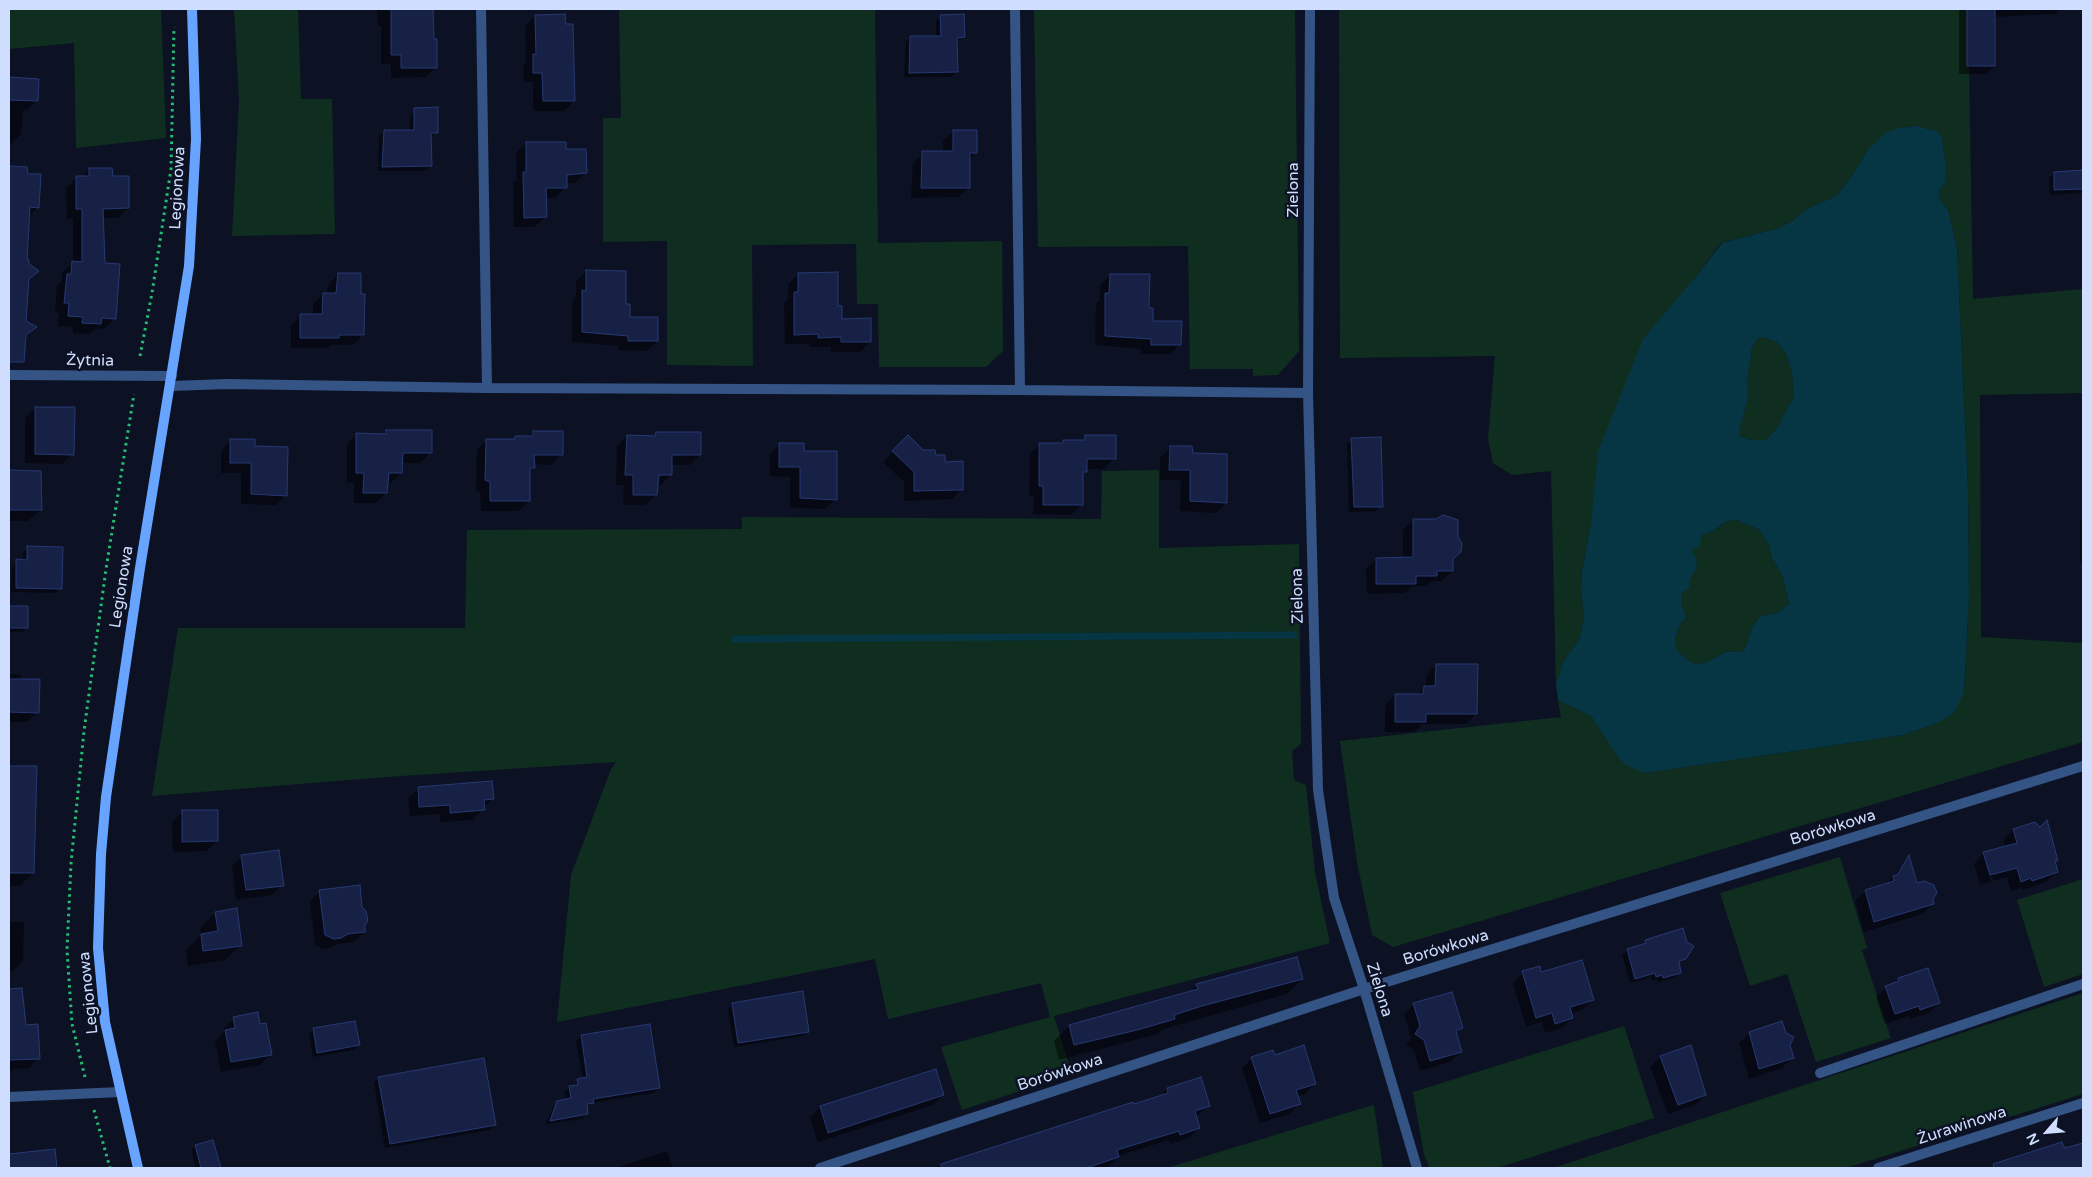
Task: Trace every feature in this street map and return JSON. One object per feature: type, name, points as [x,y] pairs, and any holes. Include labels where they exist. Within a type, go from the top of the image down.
[{"type":"main road","name":"Legionowa","points":[[138,1168],[105,1022],[98,948],[101,854],[106,797],[140,568],[190,257],[196,138],[192,9]]},
{"type":"street","points":[[481,9],[487,388]]},
{"type":"street","points":[[1015,9],[1020,390]]},
{"type":"street","name":"Zielona","points":[[1310,9],[1308,393],[1318,790],[1334,898],[1364,989],[1417,1168]]},
{"type":"street","name":"Żytnia","points":[[9,375],[227,384],[487,388],[1308,393]]},
{"type":"street","name":"Borówkowa","points":[[820,1168],[1364,989],[2083,766]]},
{"type":"street","points":[[1820,1073],[2083,984]]},
{"type":"street","points":[[9,1097],[120,1092]]},
{"type":"street","name":"Żurawinowa","points":[[1878,1168],[2083,1104]]},
{"type":"path","points":[[140,356],[152,294],[171,169],[174,20]]},
{"type":"green space","points":[[9,9],[161,9],[166,138],[76,148],[74,43],[9,49]]},
{"type":"green space","points":[[234,9],[298,9],[301,99],[332,99],[335,234],[232,236],[239,101]]},
{"type":"green space","points":[[619,9],[875,9],[878,243],[1002,241],[1003,351],[986,367],[879,367],[878,304],[857,304],[856,244],[752,245],[753,366],[667,365],[667,241],[603,242],[603,118],[621,118]]},
{"type":"green space","points":[[1034,9],[1295,9],[1299,351],[1278,375],[1253,376],[1253,369],[1190,369],[1188,246],[1038,247]]},
{"type":"green space","points":[[1339,9],[1968,9],[1973,299],[2083,289],[2083,393],[1980,395],[1981,637],[2083,643],[2083,742],[1393,947],[1372,935],[1357,862],[1340,741],[1561,717],[1558,700],[1591,716],[1618,757],[1645,773],[1903,735],[1935,724],[1964,692],[1969,598],[1968,488],[1957,248],[1948,210],[1940,201],[1939,192],[1945,182],[1942,137],[1936,131],[1917,126],[1898,128],[1867,151],[1852,176],[1836,196],[1806,209],[1794,220],[1779,228],[1721,243],[1693,280],[1591,524],[1582,571],[1581,589],[1584,618],[1580,638],[1563,662],[1556,684],[1551,471],[1512,475],[1493,463],[1488,439],[1495,356],[1340,358]]},
{"type":"green space","points":[[1763,337],[1777,342],[1786,354],[1792,374],[1794,397],[1771,435],[1766,440],[1753,440],[1739,437],[1739,432],[1747,401],[1747,381],[1752,348],[1757,339]]},
{"type":"green space","points":[[1159,470],[1159,548],[1299,544],[1301,744],[1292,751],[1294,780],[1306,785],[1315,872],[1330,943],[1054,1016],[1072,1074],[962,1110],[941,1047],[1050,1017],[1041,983],[888,1019],[875,959],[557,1022],[571,875],[611,769],[616,762],[386,777],[152,796],[178,628],[465,628],[467,530],[742,529],[742,517],[1101,519],[1102,471]]},
{"type":"green space","points":[[1737,520],[1758,529],[1769,545],[1772,558],[1782,575],[1789,604],[1777,613],[1760,616],[1753,626],[1744,651],[1726,652],[1705,663],[1695,664],[1687,660],[1677,650],[1675,640],[1680,624],[1686,618],[1681,601],[1682,593],[1689,588],[1689,582],[1694,572],[1692,551],[1702,535],[1711,532],[1727,521]]},
{"type":"green space","points":[[1840,857],[1867,948],[1862,950],[1891,1038],[1816,1062],[1787,974],[1750,986],[1720,893]]},
{"type":"green space","points":[[2083,879],[2083,974],[2044,987],[2017,900]]},
{"type":"green space","points":[[2083,993],[2083,1094],[1846,1168],[1553,1168]]},
{"type":"green space","points":[[1624,1026],[1654,1118],[1497,1168],[1431,1168],[1429,1166],[1424,1155],[1413,1092]]},
{"type":"green space","points":[[1373,1105],[1383,1168],[1167,1168]]},
{"type":"water","points":[[1917,126],[1936,131],[1942,137],[1945,182],[1939,192],[1940,200],[1948,210],[1957,248],[1968,488],[1969,598],[1964,692],[1954,713],[1935,724],[1903,735],[1645,773],[1626,765],[1618,757],[1591,716],[1558,700],[1556,684],[1563,662],[1580,638],[1584,618],[1581,589],[1582,571],[1591,524],[1598,452],[1643,339],[1722,243],[1779,228],[1794,220],[1806,209],[1836,196],[1852,176],[1867,151],[1885,133],[1898,128]],"holes":[[[1763,337],[1777,342],[1786,354],[1792,374],[1794,397],[1771,435],[1766,440],[1753,440],[1740,437],[1739,432],[1747,401],[1747,381],[1752,348],[1757,339]],[[1737,520],[1758,529],[1769,545],[1772,558],[1782,575],[1789,604],[1777,613],[1760,616],[1753,626],[1744,651],[1726,652],[1705,663],[1695,664],[1687,660],[1677,650],[1675,640],[1680,624],[1686,618],[1681,601],[1682,593],[1690,588],[1689,582],[1697,566],[1692,551],[1699,546],[1702,535],[1711,532],[1727,521]]]},
{"type":"building","points":[[391,9],[433,9],[434,39],[437,39],[437,68],[401,68],[401,55],[391,55]]},
{"type":"building","points":[[1967,9],[1995,9],[1995,66],[1967,66]]},
{"type":"building","points":[[565,14],[566,24],[573,24],[575,101],[543,101],[542,73],[533,73],[533,54],[536,54],[535,15]]},
{"type":"building","points":[[964,14],[965,37],[957,38],[958,72],[909,73],[910,36],[941,36],[940,15]]},
{"type":"building","points":[[9,77],[39,79],[38,101],[9,100]]},
{"type":"building","points":[[438,107],[438,133],[431,133],[432,166],[382,167],[384,130],[414,130],[414,108]]},
{"type":"building","points":[[953,130],[977,130],[977,153],[970,153],[970,188],[921,188],[922,151],[953,151]]},
{"type":"building","points":[[526,142],[566,142],[566,149],[586,149],[587,173],[567,175],[567,188],[546,188],[547,217],[524,218],[523,172],[526,172]]},
{"type":"building","points":[[9,166],[27,167],[28,174],[41,174],[39,208],[30,207],[27,260],[29,260],[29,264],[39,271],[29,279],[26,321],[37,327],[26,335],[24,362],[9,362]]},
{"type":"building","points":[[89,168],[112,168],[113,176],[129,176],[129,208],[103,209],[105,263],[120,264],[116,319],[102,318],[101,324],[82,323],[83,317],[68,316],[69,303],[64,303],[67,274],[71,274],[72,261],[82,262],[82,209],[76,209],[76,176],[89,176]]},
{"type":"building","points":[[2083,170],[2083,189],[2054,190],[2054,172]]},
{"type":"building","points":[[586,270],[626,271],[626,304],[630,304],[630,317],[658,317],[658,341],[628,341],[628,336],[582,332],[582,290],[586,291]]},
{"type":"building","points":[[838,272],[838,306],[842,306],[842,319],[871,318],[871,342],[841,342],[841,337],[818,338],[818,334],[794,335],[794,292],[798,292],[798,273]]},
{"type":"building","points":[[338,273],[361,273],[361,294],[365,294],[364,335],[339,335],[339,338],[300,338],[300,314],[322,314],[323,293],[336,293]]},
{"type":"building","points":[[1110,274],[1150,274],[1149,308],[1153,308],[1153,321],[1182,321],[1181,345],[1151,345],[1151,339],[1105,336],[1105,293],[1109,293]]},
{"type":"building","points":[[35,407],[75,407],[74,455],[35,454]]},
{"type":"building","points":[[386,430],[432,430],[432,453],[403,453],[402,473],[389,473],[387,493],[363,493],[364,473],[356,473],[356,433],[386,434]]},
{"type":"building","points":[[533,431],[563,431],[563,455],[534,455],[535,468],[530,468],[530,501],[490,501],[490,482],[485,480],[486,439],[515,439],[515,436],[533,436]]},
{"type":"building","points":[[656,432],[701,432],[701,455],[672,455],[672,475],[659,475],[657,495],[633,495],[633,475],[625,475],[627,435],[655,436]]},
{"type":"building","points":[[908,435],[923,450],[935,450],[936,455],[945,455],[945,462],[963,461],[963,490],[914,491],[914,472],[892,451]]},
{"type":"building","points":[[1085,435],[1116,435],[1116,459],[1087,459],[1087,472],[1083,472],[1083,505],[1043,505],[1043,486],[1039,486],[1039,443],[1063,443],[1063,440],[1085,440]]},
{"type":"building","points":[[1381,437],[1383,507],[1354,507],[1351,438]]},
{"type":"building","points":[[230,439],[255,439],[255,446],[288,447],[287,496],[251,494],[251,463],[230,463]]},
{"type":"building","points":[[779,443],[804,443],[804,451],[837,451],[837,500],[800,498],[800,467],[779,467]]},
{"type":"building","points":[[1170,446],[1192,446],[1193,453],[1227,454],[1227,503],[1190,501],[1190,470],[1169,470]]},
{"type":"building","points":[[9,470],[41,471],[42,510],[9,510]]},
{"type":"building","points":[[1443,515],[1458,520],[1458,537],[1462,543],[1461,552],[1453,559],[1453,571],[1437,571],[1437,576],[1416,576],[1416,584],[1376,584],[1376,558],[1413,557],[1413,519],[1436,519]]},
{"type":"building","points":[[27,546],[63,547],[62,589],[16,588],[16,559],[27,560]]},
{"type":"building","points":[[9,606],[28,606],[28,628],[9,628]]},
{"type":"building","points":[[1436,664],[1478,664],[1477,714],[1426,714],[1426,722],[1395,722],[1395,694],[1423,694],[1424,686],[1435,686]]},
{"type":"building","points":[[9,679],[40,679],[39,713],[9,712]]},
{"type":"building","points":[[9,766],[37,766],[34,873],[9,873]]},
{"type":"building","points":[[492,781],[494,799],[484,800],[485,810],[450,813],[450,805],[419,807],[418,787]]},
{"type":"building","points":[[182,810],[218,810],[218,841],[182,842]]},
{"type":"building","points":[[2047,820],[2058,861],[2055,861],[2058,872],[2032,881],[2031,878],[2021,882],[2017,868],[1990,875],[1983,852],[2017,843],[2013,829],[2035,822],[2040,827]]},
{"type":"building","points":[[279,850],[284,886],[246,890],[241,855]]},
{"type":"building","points":[[1909,855],[1917,883],[1924,881],[1934,885],[1937,893],[1933,899],[1934,904],[1874,922],[1865,890],[1894,881],[1893,876],[1898,874]]},
{"type":"building","points":[[360,885],[362,907],[366,911],[368,921],[365,925],[365,932],[348,934],[334,939],[325,935],[319,890]]},
{"type":"building","points":[[237,908],[242,946],[203,951],[201,934],[218,931],[215,912]]},
{"type":"building","points":[[1683,928],[1687,942],[1694,946],[1686,959],[1679,961],[1681,973],[1663,978],[1662,975],[1656,977],[1655,973],[1635,979],[1627,949],[1646,943],[1645,940]]},
{"type":"building","points":[[1297,957],[1303,979],[1202,1006],[1174,1015],[1175,1019],[1137,1030],[1074,1045],[1069,1025],[1198,989],[1196,984]]},
{"type":"building","points":[[1582,960],[1594,1000],[1570,1007],[1573,1018],[1555,1024],[1552,1013],[1536,1018],[1522,971],[1540,966],[1541,972]]},
{"type":"building","points":[[1928,968],[1940,1003],[1920,1010],[1919,1006],[1895,1014],[1885,986],[1899,981],[1898,978]]},
{"type":"building","points":[[22,988],[26,1025],[38,1024],[40,1059],[9,1060],[9,989]]},
{"type":"building","points":[[803,991],[809,1032],[738,1043],[732,1003]]},
{"type":"building","points":[[1452,992],[1463,1028],[1456,1031],[1462,1052],[1430,1061],[1424,1040],[1415,1034],[1420,1026],[1413,1003]]},
{"type":"building","points":[[258,1012],[260,1024],[266,1023],[272,1055],[231,1062],[225,1030],[235,1028],[233,1017]]},
{"type":"building","points":[[355,1021],[360,1045],[317,1053],[313,1028]]},
{"type":"building","points":[[1782,1021],[1786,1033],[1794,1037],[1790,1045],[1794,1058],[1759,1069],[1749,1032]]},
{"type":"building","points":[[650,1024],[660,1088],[593,1099],[594,1103],[587,1104],[588,1114],[550,1121],[557,1101],[571,1098],[569,1086],[578,1085],[577,1079],[587,1077],[581,1035]]},
{"type":"building","points":[[1304,1045],[1316,1084],[1296,1090],[1301,1104],[1270,1114],[1251,1057],[1273,1050],[1275,1055]]},
{"type":"building","points":[[1691,1045],[1706,1095],[1678,1105],[1660,1056]]},
{"type":"building","points":[[484,1058],[496,1125],[390,1144],[378,1077]]},
{"type":"building","points":[[936,1069],[944,1095],[828,1133],[820,1106]]},
{"type":"building","points":[[1201,1077],[1210,1106],[1195,1111],[1200,1128],[1180,1135],[1179,1131],[1117,1150],[1119,1157],[1086,1168],[941,1168],[941,1164],[1133,1102],[1134,1104],[1168,1093],[1167,1088]]},
{"type":"building","points":[[213,1140],[221,1168],[201,1168],[195,1145]]},
{"type":"building","points":[[2062,1142],[2065,1148],[2083,1143],[2083,1168],[1994,1168],[1993,1164]]},
{"type":"building","points":[[55,1149],[57,1168],[9,1168],[9,1154]]},
{"type":"waterway","points":[[735,639],[1294,635]]}]
